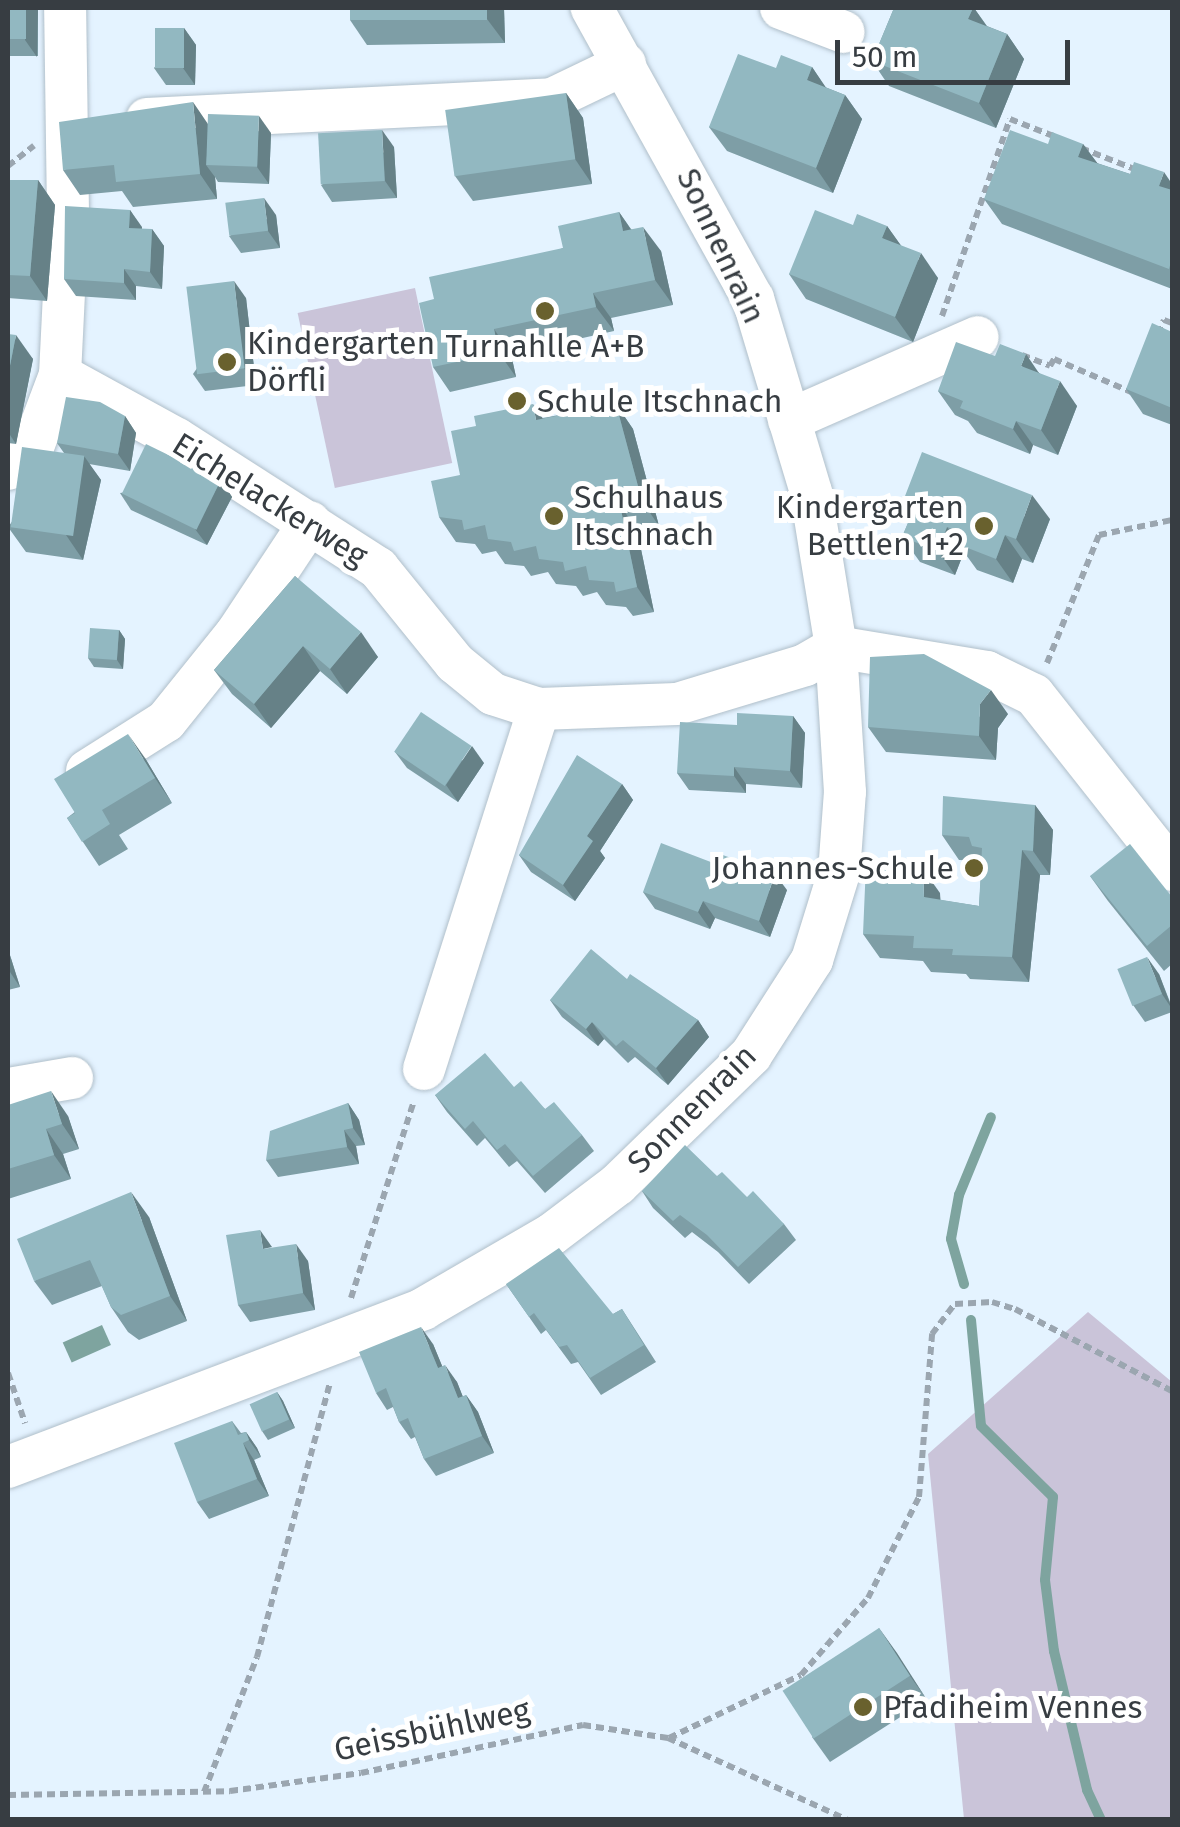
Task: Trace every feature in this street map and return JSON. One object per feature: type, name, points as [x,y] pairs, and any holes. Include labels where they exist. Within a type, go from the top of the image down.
[{"type":"street","points":[[8,469],[34,444],[60,376],[65,8]]},
{"type":"street","name":"Sonnenrain","points":[[22,1462],[336,1346],[423,1309],[552,1234],[630,1173],[751,1054],[812,960],[839,873],[846,792],[836,647],[811,492],[752,299],[592,8]]},
{"type":"street","points":[[780,8],[844,32]]},
{"type":"street","points":[[66,121],[323,114],[552,99],[626,64]]},
{"type":"street","points":[[788,420],[978,337]]},
{"type":"street","name":"Eichelackerweg","points":[[60,376],[310,522],[378,568],[454,663],[493,694],[540,710],[677,704],[805,666],[836,647]]},
{"type":"street","points":[[74,778],[166,721],[236,634],[310,522]]},
{"type":"street","points":[[836,647],[987,672],[1034,695],[1172,870]]},
{"type":"street","points":[[424,1069],[540,710]]},
{"type":"street","points":[[8,1089],[72,1078]]},
{"type":"path","points":[[927,360],[1010,119],[1158,179]]},
{"type":"path","points":[[1156,338],[1164,320],[1172,323]]},
{"type":"path","points":[[978,337],[1050,366],[1054,359],[1133,394],[1141,375]]},
{"type":"path","points":[[1034,695],[1099,535],[1172,520]]},
{"type":"path","points":[[204,1792],[257,1657],[336,1346],[424,1069]]},
{"type":"path","points":[[668,1738],[801,1675],[868,1598],[919,1497],[932,1334],[955,1304],[992,1302],[1016,1309],[1172,1391]]},
{"type":"path","points":[[8,1373],[22,1462]]},
{"type":"path","name":"Geissbühlweg","points":[[8,1795],[204,1792],[361,1773],[584,1725],[668,1738],[848,1820]]},
{"type":"shaded area","points":[[415,288],[452,463],[335,488],[298,313]]},
{"type":"shaded area","points":[[1088,1312],[1172,1382],[1172,1819],[964,1819],[928,1454]]},
{"type":"shaded area","points":[[102,1325],[111,1345],[72,1363],[63,1342]]},
{"type":"building","points":[[8,8],[26,8],[26,39],[8,39]]},
{"type":"building","points":[[350,8],[487,8],[487,20],[350,20]]},
{"type":"building","points":[[894,8],[973,8],[968,19],[1007,34],[979,103],[872,61]]},
{"type":"building","points":[[155,28],[184,28],[184,68],[155,68]]},
{"type":"building","points":[[738,54],[776,68],[781,55],[812,67],[807,80],[845,95],[816,168],[709,127]]},
{"type":"building","points":[[566,93],[575,159],[455,176],[445,110]]},
{"type":"building","points":[[193,102],[200,174],[116,182],[114,165],[63,170],[59,122]]},
{"type":"building","points":[[208,114],[259,116],[257,167],[206,165]]},
{"type":"building","points":[[382,130],[385,181],[321,184],[318,133]]},
{"type":"building","points":[[1010,130],[1048,144],[1052,132],[1083,144],[1078,157],[1130,174],[1134,162],[1164,172],[1159,186],[1172,190],[1169,269],[984,199]]},
{"type":"building","points":[[8,180],[38,180],[30,276],[8,275]]},
{"type":"building","points":[[264,198],[268,231],[229,236],[225,203]]},
{"type":"building","points":[[65,206],[130,210],[129,228],[152,229],[150,272],[124,269],[124,283],[64,279]]},
{"type":"building","points":[[815,210],[853,225],[857,214],[887,226],[882,238],[921,253],[895,317],[789,274]]},
{"type":"building","points":[[619,212],[623,231],[643,227],[655,280],[593,293],[596,307],[494,329],[499,353],[433,367],[419,303],[434,299],[429,277],[563,248],[558,226]]},
{"type":"building","name":"Kindergarten Dörfli","points":[[234,281],[245,368],[197,374],[186,287]]},
{"type":"building","points":[[1152,323],[1172,332],[1172,408],[1126,389]]},
{"type":"building","points":[[8,334],[16,335],[8,376]]},
{"type":"building","points":[[956,342],[995,356],[1000,344],[1026,354],[1021,366],[1060,381],[1041,430],[1016,421],[1013,429],[960,408],[963,401],[938,391]]},
{"type":"building","points":[[66,397],[100,402],[125,416],[118,454],[57,443]]},
{"type":"building","name":"Schulhaus Itschnach","points":[[533,404],[536,420],[616,404],[642,501],[620,505],[637,587],[616,592],[614,582],[589,580],[586,566],[565,571],[563,562],[539,559],[536,546],[514,551],[511,542],[488,539],[485,525],[464,530],[462,520],[439,517],[431,481],[460,475],[451,431],[476,426],[474,416]]},
{"type":"building","points":[[146,444],[221,480],[196,530],[122,493]]},
{"type":"building","points":[[22,447],[84,456],[73,536],[11,527]]},
{"type":"building","points":[[922,452],[1032,495],[1016,539],[1005,535],[996,559],[960,545],[964,533],[947,527],[938,551],[902,537],[912,513],[900,509]]},
{"type":"building","points":[[295,576],[361,632],[330,669],[303,646],[254,704],[214,670]]},
{"type":"building","points":[[90,628],[119,630],[117,660],[88,658]]},
{"type":"building","points":[[924,654],[991,690],[980,704],[979,736],[868,727],[870,657]]},
{"type":"building","points":[[421,712],[472,746],[445,786],[394,752]]},
{"type":"building","points":[[737,713],[793,716],[790,771],[734,767],[734,776],[677,773],[680,722],[737,725]]},
{"type":"building","points":[[128,734],[155,778],[102,810],[110,824],[82,842],[67,818],[75,813],[54,779]]},
{"type":"building","points":[[577,755],[622,784],[587,836],[593,841],[563,885],[519,855]]},
{"type":"building","points":[[943,796],[1035,805],[1033,851],[1022,850],[1012,957],[952,955],[953,949],[913,948],[914,936],[863,934],[866,864],[923,869],[924,897],[979,906],[982,848],[972,846],[969,837],[942,835]]},
{"type":"building","points":[[661,843],[716,864],[720,854],[775,874],[759,921],[703,901],[698,912],[643,892]]},
{"type":"building","points":[[1130,844],[1172,897],[1172,925],[1147,946],[1090,876]]},
{"type":"building","points":[[591,949],[627,979],[630,974],[698,1020],[656,1068],[623,1040],[616,1046],[592,1022],[586,1029],[550,1000]]},
{"type":"building","points":[[1147,957],[1162,994],[1132,1006],[1117,969]]},
{"type":"building","points":[[485,1053],[514,1087],[521,1081],[545,1109],[554,1102],[582,1135],[533,1176],[505,1144],[497,1150],[473,1121],[465,1129],[435,1095]]},
{"type":"building","points":[[51,1091],[62,1124],[46,1129],[54,1155],[8,1169],[8,1105]]},
{"type":"building","points":[[348,1103],[353,1128],[344,1130],[347,1147],[266,1160],[270,1131]]},
{"type":"building","points":[[685,1145],[717,1176],[722,1172],[747,1197],[753,1191],[784,1224],[738,1267],[707,1235],[680,1215],[673,1221],[642,1191]]},
{"type":"building","points":[[131,1192],[170,1296],[121,1315],[111,1307],[90,1260],[34,1281],[17,1239]]},
{"type":"building","points":[[260,1230],[263,1249],[296,1244],[303,1293],[238,1305],[226,1235]]},
{"type":"building","points":[[559,1248],[613,1314],[622,1309],[644,1345],[590,1378],[567,1345],[559,1347],[534,1313],[529,1317],[506,1284]]},
{"type":"building","points":[[421,1327],[438,1368],[445,1365],[458,1398],[466,1395],[482,1436],[424,1459],[408,1418],[399,1422],[386,1388],[376,1393],[359,1352]]},
{"type":"building","points":[[277,1392],[289,1419],[262,1432],[250,1404]]},
{"type":"building","points":[[232,1421],[238,1435],[246,1432],[249,1440],[243,1443],[257,1479],[197,1502],[174,1443]]},
{"type":"building","points":[[879,1628],[910,1676],[814,1738],[783,1691]]},
{"type":"waterway","points":[[964,1284],[951,1239],[959,1195],[991,1117]]},
{"type":"waterway","points":[[971,1320],[981,1426],[1053,1497],[1045,1580],[1054,1651],[1087,1790],[1101,1820]]},
{"type":"place","name":"Turnahlle A+B","points":[[545,311]]},
{"type":"place","name":"Kindergarten Dörfli","points":[[227,362]]},
{"type":"place","name":"Schule Itschnach","points":[[517,401]]},
{"type":"place","name":"Schulhaus Itschnach","points":[[554,516]]},
{"type":"place","name":"Kindergarten Bettlen 1+2","points":[[984,526]]},
{"type":"place","name":"Johannes-Schule","points":[[974,868]]},
{"type":"place","name":"Pfadiheim Vennes","points":[[863,1707]]}]
